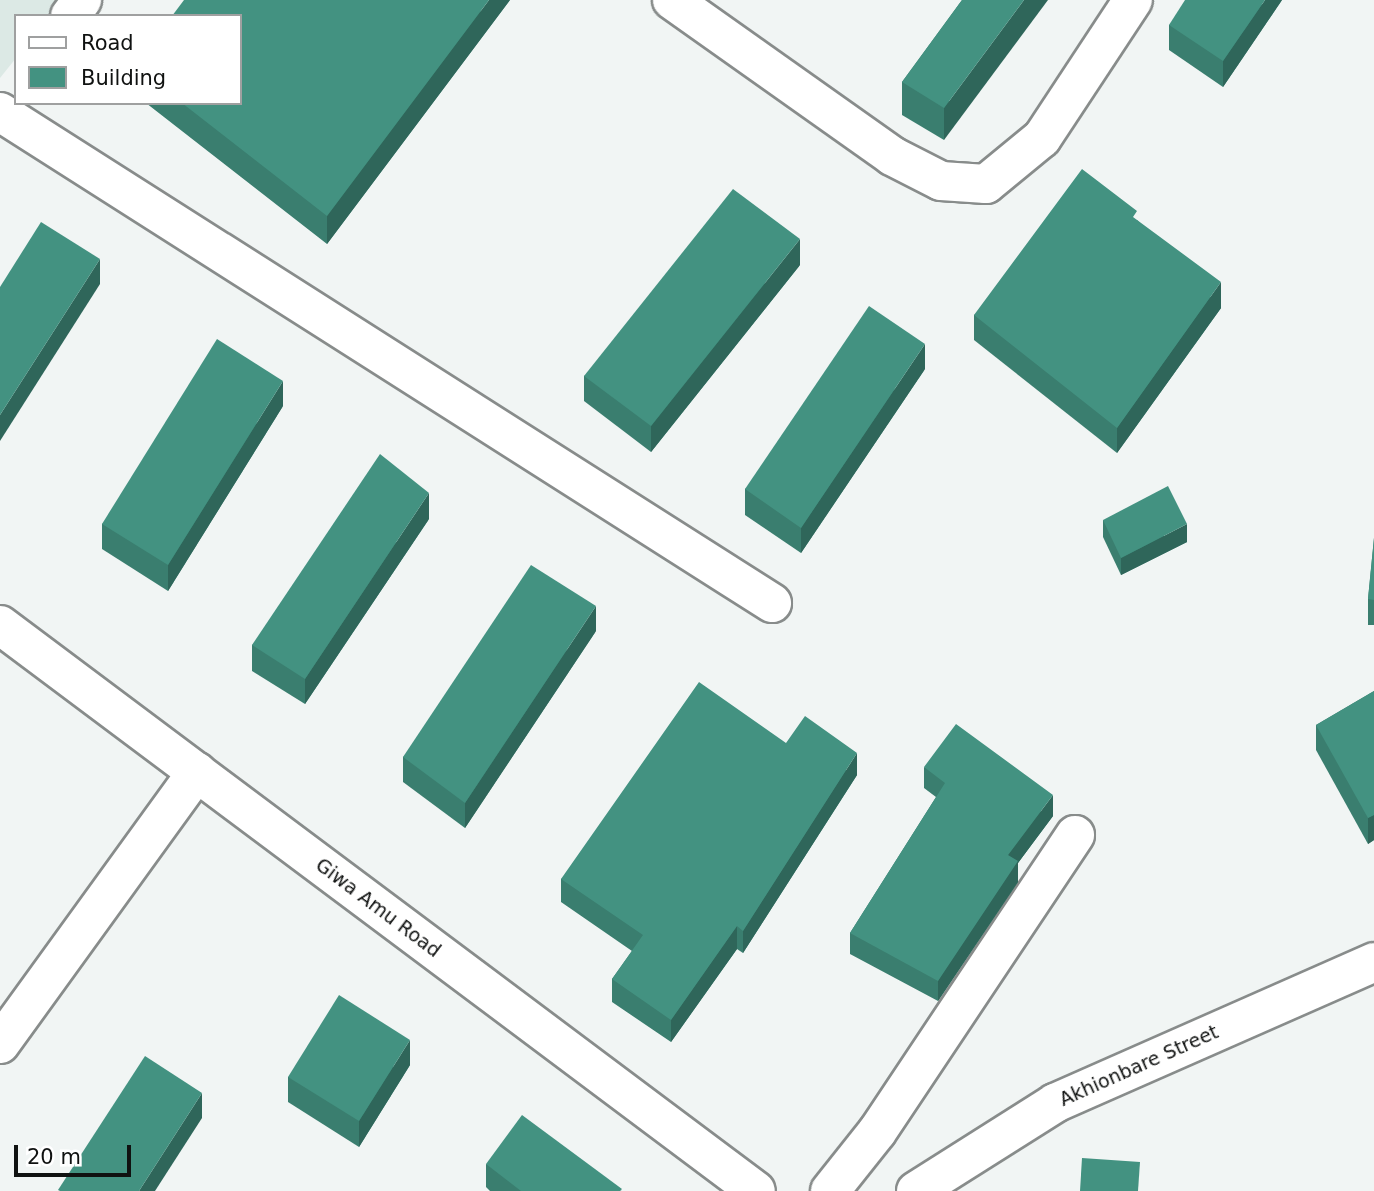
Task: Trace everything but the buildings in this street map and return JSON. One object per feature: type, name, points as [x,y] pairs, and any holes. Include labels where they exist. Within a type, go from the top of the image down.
[{"type":"street","points":[[672,0],[892,156],[941,181],[986,184],[1042,138],[1133,0]]},
{"type":"street","points":[[0,106],[14,88]]},
{"type":"street","points":[[0,112],[772,603]]},
{"type":"street","name":"Giwa Amu Road","points":[[0,625],[756,1191]]},
{"type":"street","points":[[0,1045],[197,772]]},
{"type":"street","points":[[830,1191],[877,1132],[1075,835]]},
{"type":"street","name":"Akhionbare Street","points":[[916,1191],[1055,1103],[1374,962]]},
{"type":"shaded area","points":[[0,0],[61,0],[50,14],[14,14],[14,60],[0,78]]}]
